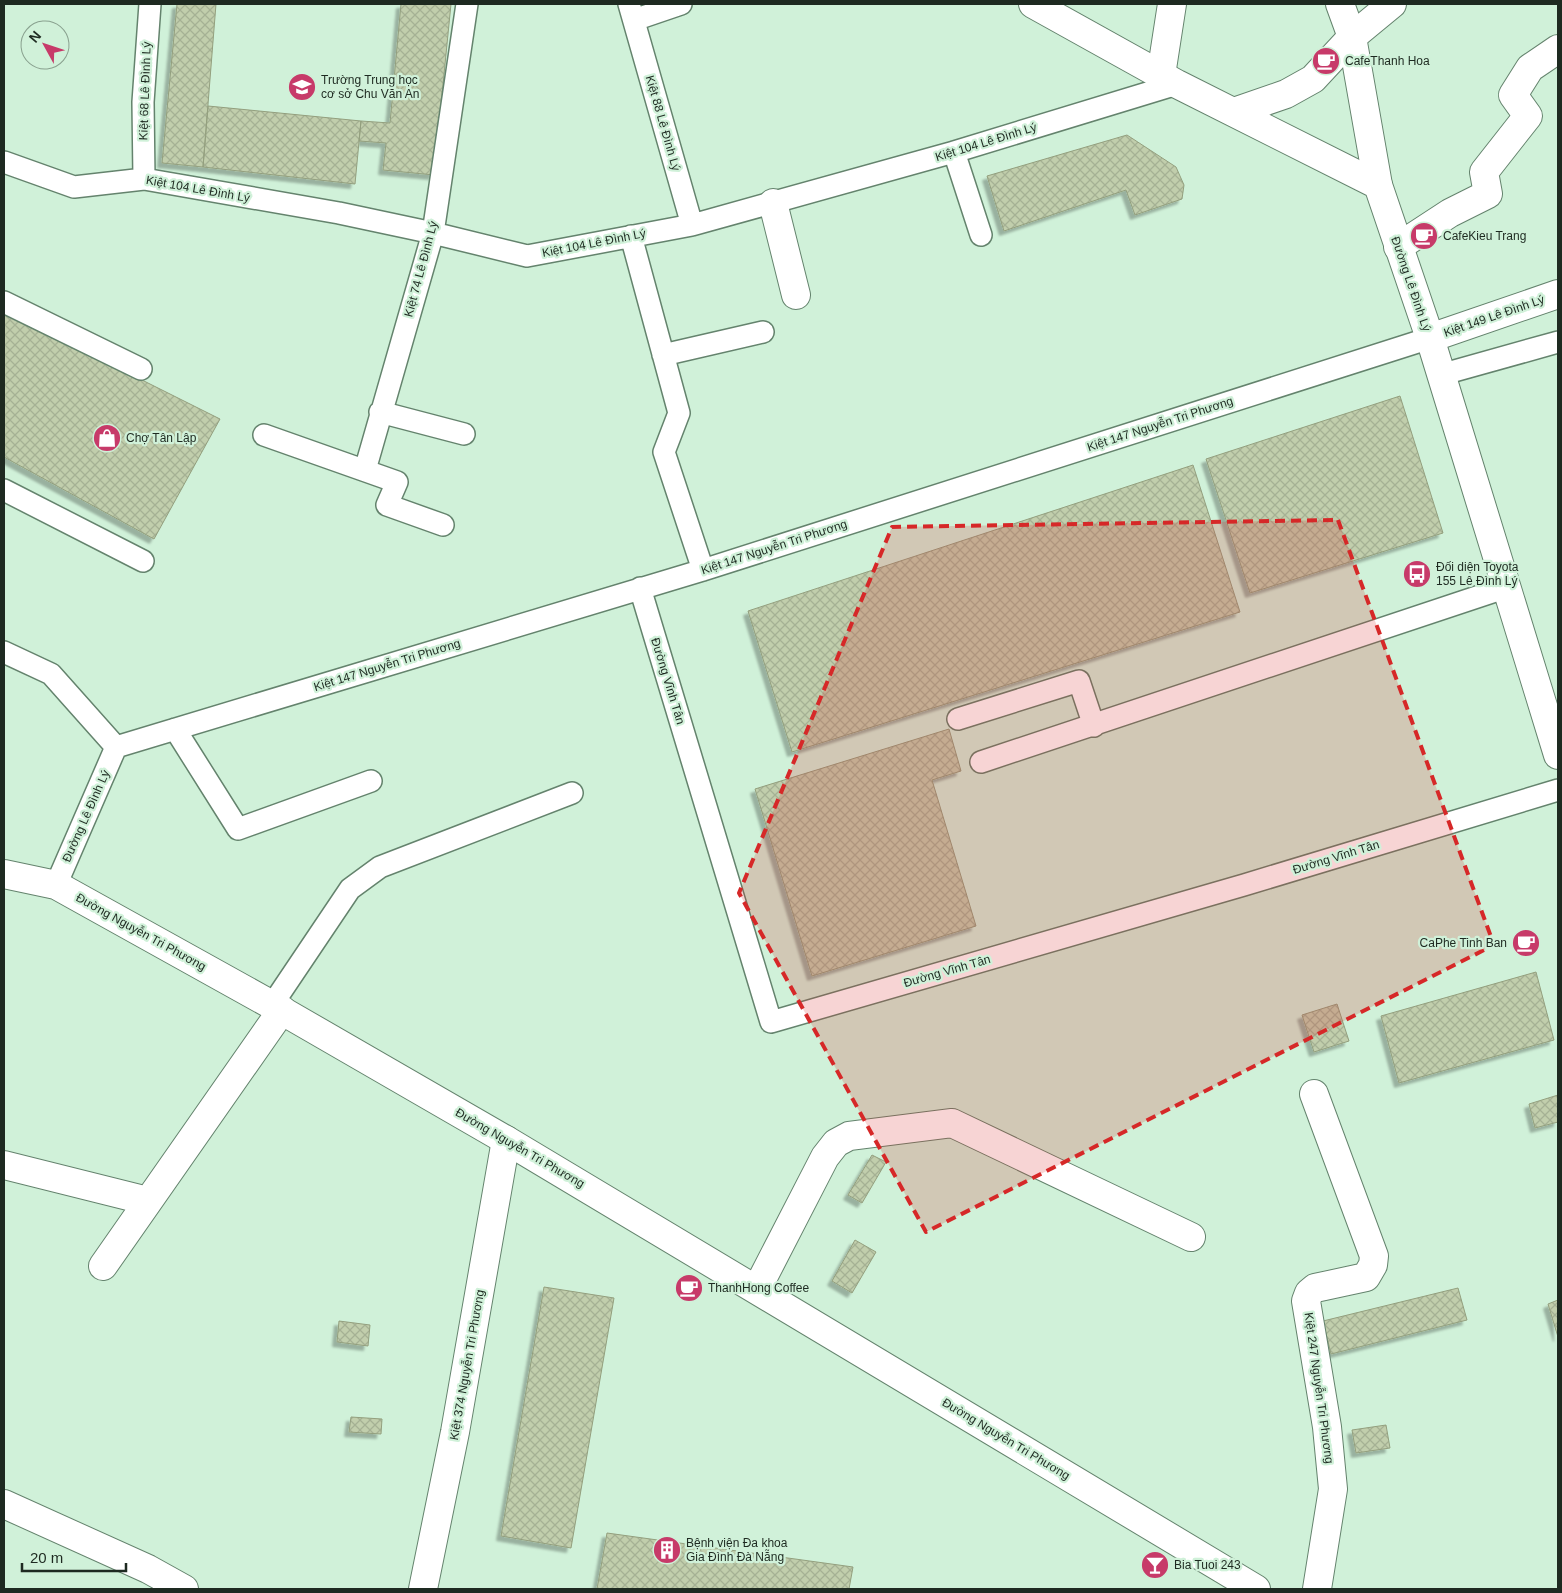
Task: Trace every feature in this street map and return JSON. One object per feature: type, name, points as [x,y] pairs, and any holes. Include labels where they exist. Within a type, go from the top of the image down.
[{"type":"street","points":[[1033,4],[1169,79],[1378,185]]},
{"type":"street","points":[[1169,79],[1172,4]]},
{"type":"street","name":"Đường Lê Đình Lý","points":[[1340,4],[1352,37],[1378,185],[1430,338],[1558,754]]},
{"type":"street","points":[[1234,112],[1286,94],[1313,78],[1352,37],[1392,4]]},
{"type":"street","points":[[1398,246],[1450,213],[1488,194],[1484,172],[1528,116],[1513,95],[1530,68],[1558,49]]},
{"type":"street","points":[[772,203],[796,295]]},
{"type":"street","name":"Kiệt 149 Lê Đình Lý","points":[[1430,338],[1558,294]]},
{"type":"street","name":"Đường Nguyễn Tri Phương","points":[[4,874],[56,885],[277,1008],[506,1140],[1256,1589]]},
{"type":"street","points":[[102,1266],[148,1201],[277,1008]]},
{"type":"street","name":"Kiệt 247 Nguyễn Tri Phương","points":[[1314,1094],[1374,1256],[1373,1265],[1366,1277],[1315,1288],[1309,1293],[1306,1301],[1327,1427],[1333,1489],[1317,1589]]},
{"type":"street","points":[[756,1289],[824,1157],[836,1143],[849,1136],[952,1123],[1191,1237]]},
{"type":"street","name":"Kiệt 374 Nguyễn Tri Phương","points":[[423,1589],[455,1432],[506,1140]]},
{"type":"street","points":[[4,1165],[148,1201]]},
{"type":"street","points":[[4,1504],[148,1569],[184,1589]]},
{"type":"lane","name":"Kiệt 68 Lê Đình Lý","points":[[144,179],[143,102],[150,4]]},
{"type":"lane","name":"Kiệt 74 Lê Đình Lý","points":[[365,470],[380,412],[433,233],[467,4]]},
{"type":"lane","name":"Kiệt 88 Lê Đình Lý","points":[[680,4],[632,12],[692,225]]},
{"type":"lane","name":"Kiệt 104 Lê Đình Lý","points":[[4,162],[74,187],[144,179],[339,213],[527,256],[692,225],[772,203],[954,152],[1169,79]]},
{"type":"lane","points":[[954,152],[982,235]]},
{"type":"lane","points":[[631,236],[679,413],[664,452],[703,570]]},
{"type":"lane","points":[[4,302],[141,369]]},
{"type":"lane","points":[[664,355],[763,332]]},
{"type":"lane","name":"Kiệt 147 Nguyễn Tri Phương","points":[[116,747],[703,570],[1430,338]]},
{"type":"lane","points":[[1440,375],[1557,348]]},
{"type":"lane","points":[[380,412],[464,434]]},
{"type":"lane","points":[[264,435],[397,482],[387,505],[443,525]]},
{"type":"lane","points":[[4,490],[143,561]]},
{"type":"lane","points":[[981,762],[1094,726],[1507,587]]},
{"type":"lane","name":"Đường Vĩnh Tân","points":[[640,588],[772,1022],[1244,885],[1558,790]]},
{"type":"lane","points":[[4,652],[51,674],[116,747]]},
{"type":"lane","points":[[958,719],[1079,681],[1094,726]]},
{"type":"lane","points":[[175,729],[238,829],[371,781]]},
{"type":"lane","name":"Đường Lê Đình Lý","points":[[56,885],[116,747]]},
{"type":"lane","points":[[277,1008],[350,889],[380,867],[572,793]]},
{"type":"highlighted area","points":[[1338,520],[1494,945],[926,1232],[739,893],[892,527]]},
{"type":"building","points":[[177,4],[216,4],[203,167],[162,163]]},
{"type":"building","points":[[401,4],[451,4],[434,175],[383,170],[386,143],[359,141],[361,121],[390,123]]},
{"type":"building","points":[[208,106],[361,121],[355,184],[203,167]]},
{"type":"building","points":[[1127,135],[1176,167],[1184,185],[1182,199],[1135,215],[1126,190],[1004,231],[987,176]]},
{"type":"building","name":"Chợ Tân Lập","points":[[4,311],[220,419],[154,539],[4,457]]},
{"type":"building","points":[[1400,396],[1443,533],[1250,593],[1206,459]]},
{"type":"building","points":[[1193,465],[1240,612],[792,752],[748,611]]},
{"type":"building","points":[[949,729],[961,771],[932,780],[976,926],[812,976],[755,789]]},
{"type":"building","points":[[1536,972],[1554,1040],[1399,1083],[1381,1016]]},
{"type":"building","points":[[1337,1004],[1349,1041],[1314,1052],[1302,1015]]},
{"type":"building","points":[[1558,1095],[1558,1122],[1535,1128],[1529,1104]]},
{"type":"building","points":[[872,1155],[886,1162],[862,1203],[848,1195]]},
{"type":"building","points":[[855,1240],[876,1252],[852,1293],[832,1281]]},
{"type":"building","points":[[544,1287],[614,1298],[571,1548],[501,1536]]},
{"type":"building","points":[[1458,1288],[1467,1320],[1331,1354],[1323,1321]]},
{"type":"building","points":[[1558,1300],[1558,1337],[1548,1304]]},
{"type":"building","points":[[339,1321],[370,1325],[368,1346],[337,1342]]},
{"type":"building","points":[[351,1417],[382,1419],[381,1434],[349,1432]]},
{"type":"building","points":[[1386,1425],[1390,1448],[1356,1453],[1352,1430]]},
{"type":"building","name":"Bệnh viện Đa khoa Gia Đình Đà Nẵng","points":[[607,1533],[853,1567],[849,1589],[597,1589]]},
{"type":"place","name":"CafeThanh Hoa","points":[[1326,61]]},
{"type":"place","name":"Trường Trung học cơ sở Chu Văn An","points":[[302,87]]},
{"type":"place","name":"CafeKieu Trang","points":[[1424,236]]},
{"type":"place","name":"Chợ Tân Lập","points":[[107,438]]},
{"type":"place","name":"Đối diện Toyota 155 Lê Đình Lý","points":[[1417,574]]},
{"type":"place","name":"CaPhe Tinh Ban","points":[[1526,943]]},
{"type":"place","name":"ThanhHong Coffee","points":[[689,1288]]},
{"type":"place","name":"Bệnh viện Đa khoa Gia Đình Đà Nẵng","points":[[667,1550]]},
{"type":"place","name":"Bia Tuoi 243","points":[[1155,1565]]}]
